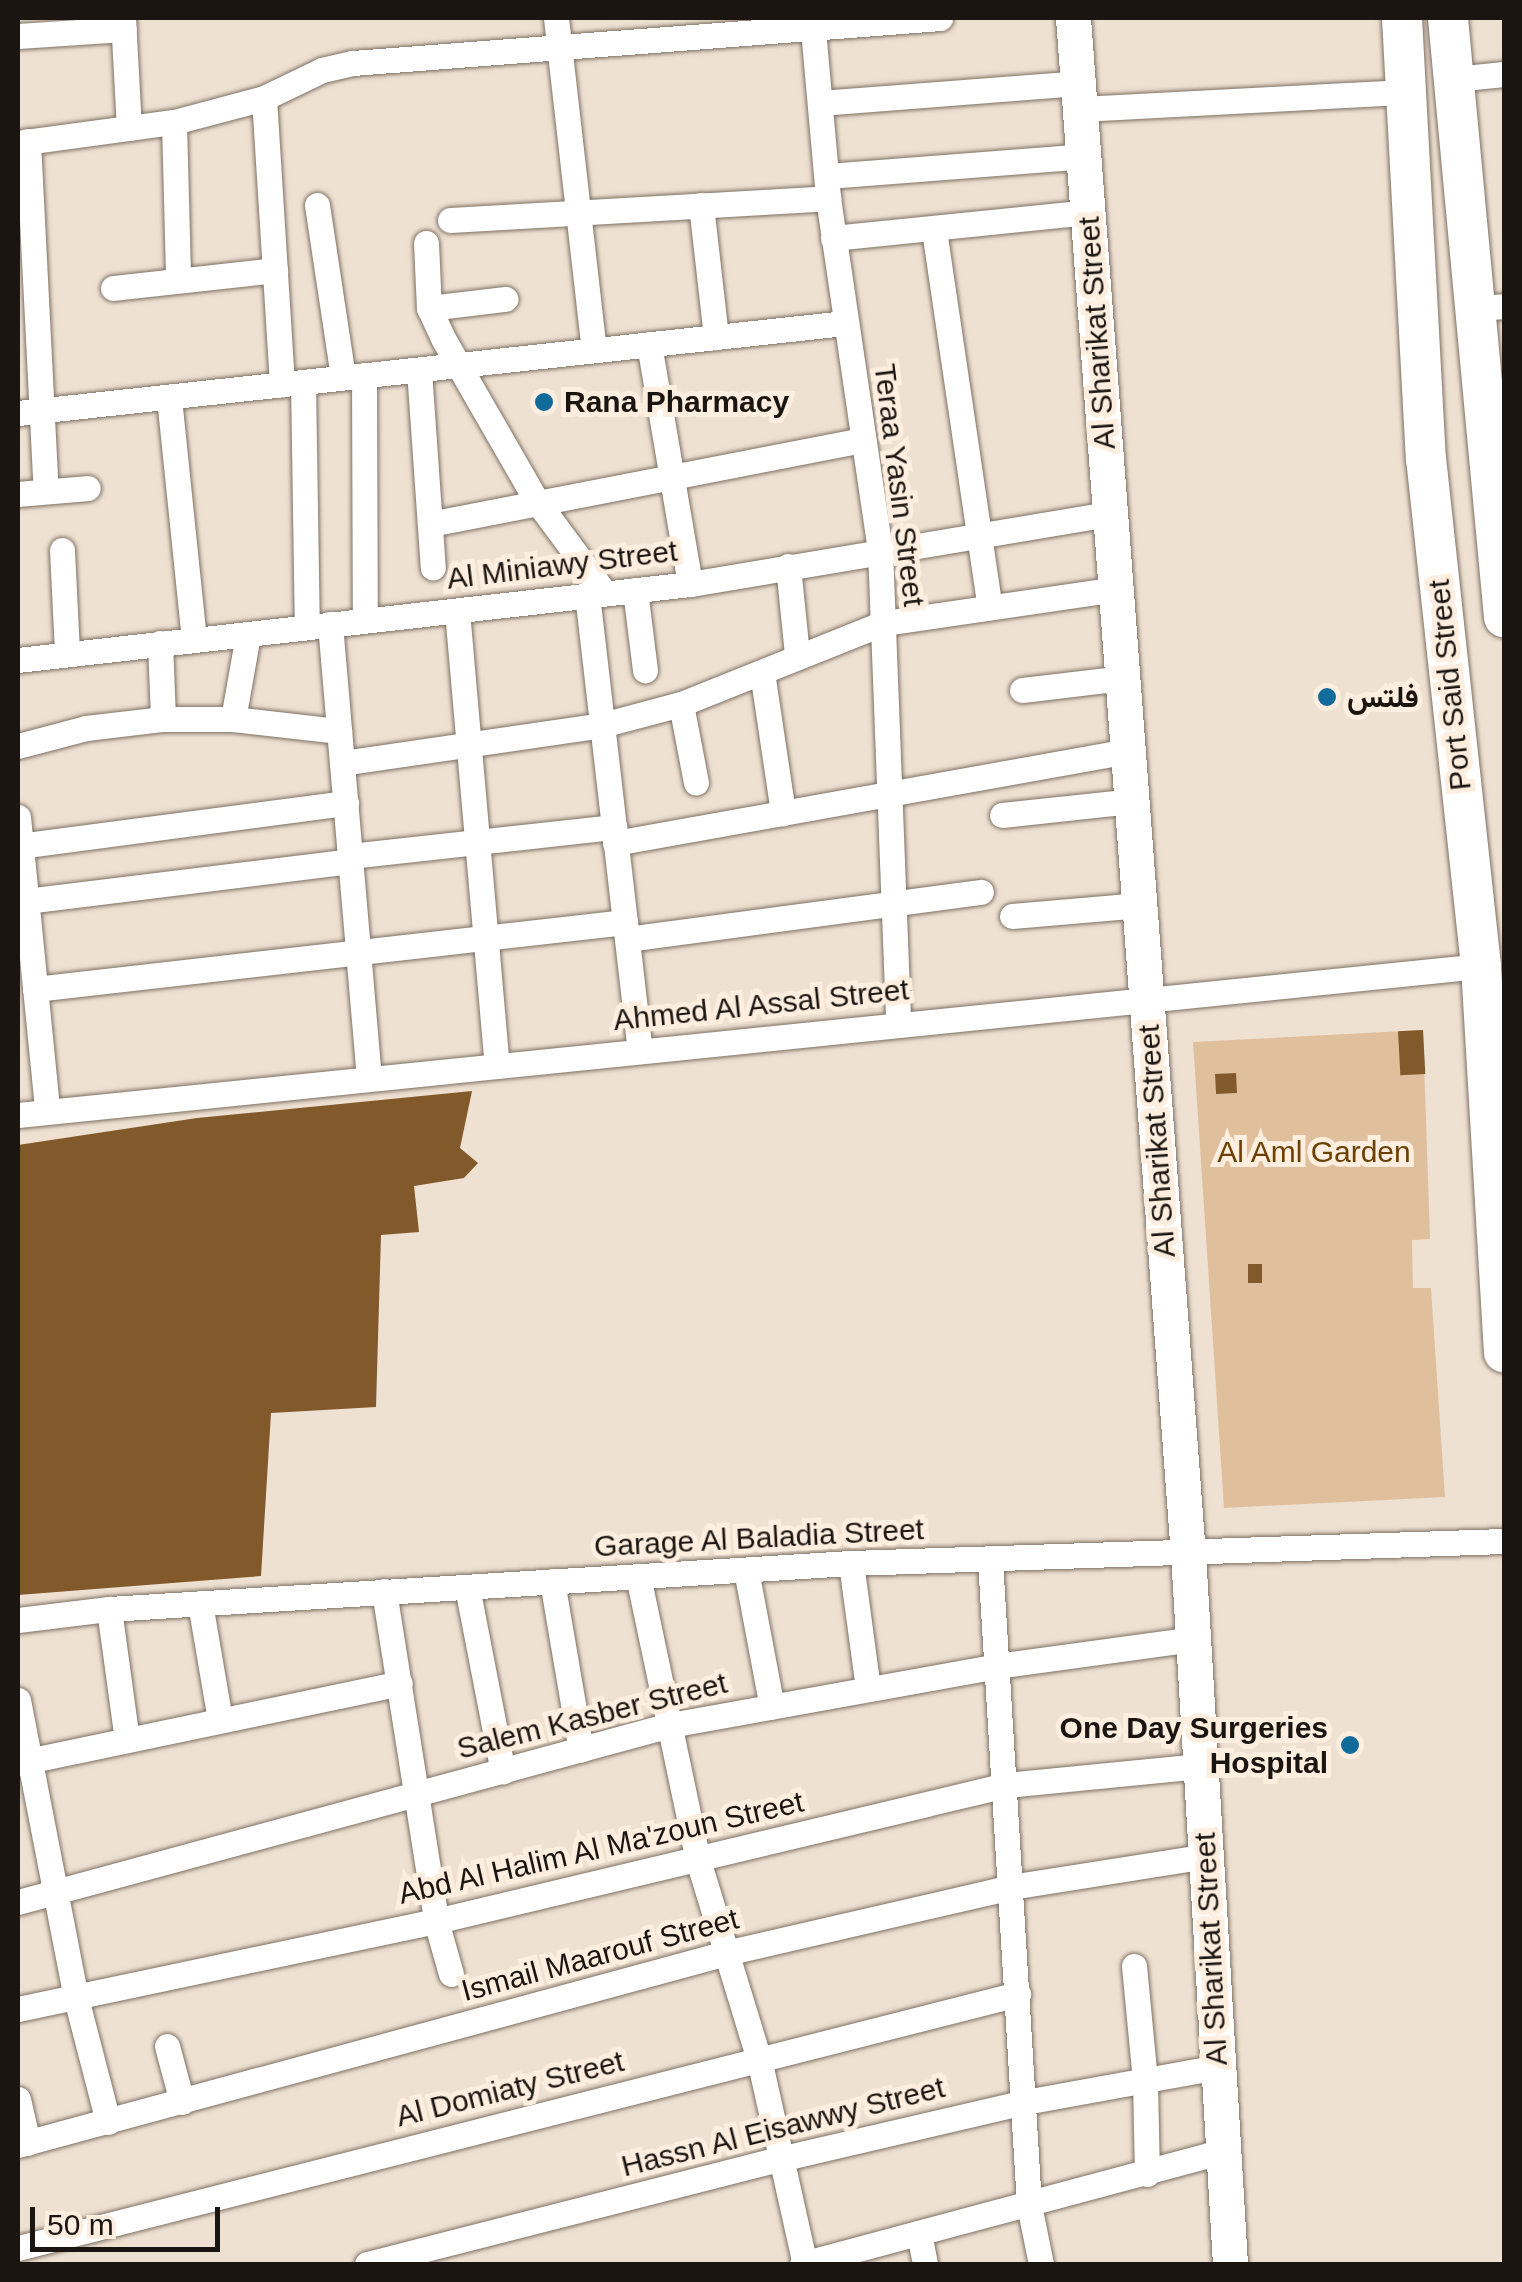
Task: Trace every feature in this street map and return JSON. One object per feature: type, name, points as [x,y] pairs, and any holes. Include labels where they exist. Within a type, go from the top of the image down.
[{"type":"main road","name":"Al Sharikat Street","points":[[1073,18],[1188,1553],[1230,2264]]},
{"type":"main road","name":"Port Said Street","points":[[1402,18],[1426,458],[1481,966],[1504,1352]]},
{"type":"main road","name":"Port Said Street","points":[[1448,18],[1490,307],[1490,452],[1504,617]]},
{"type":"main road","points":[[1426,458],[1436,470],[1452,476],[1468,475],[1482,466],[1490,452]]},
{"type":"main road","points":[[1435,550],[1450,539],[1468,536],[1486,539],[1500,549]]},
{"type":"street","points":[[556,18],[575,212],[594,350]]},
{"type":"street","points":[[46,492],[45,410],[23,142],[174,122],[264,98],[322,70],[353,63],[560,48],[812,23],[940,18]]},
{"type":"street","points":[[18,36],[124,23],[130,128]]},
{"type":"street","name":"Teraa Yasin Street","points":[[812,23],[827,187],[880,549],[898,1023]]},
{"type":"street","points":[[1454,79],[1504,74]]},
{"type":"street","points":[[820,103],[1407,92]]},
{"type":"street","points":[[264,98],[275,270],[293,383],[319,625],[339,731],[370,1078]]},
{"type":"street","points":[[174,122],[178,280]]},
{"type":"street","points":[[450,220],[701,205],[1084,156]]},
{"type":"street","points":[[701,205],[716,337]]},
{"type":"street","points":[[317,206],[353,376],[365,620]]},
{"type":"street","points":[[834,238],[1088,212]]},
{"type":"street","points":[[934,230],[990,607]]},
{"type":"street","points":[[426,243],[429,308],[536,500],[595,593],[602,725],[640,1050]]},
{"type":"street","points":[[113,288],[275,270]]},
{"type":"street","points":[[429,308],[505,299]]},
{"type":"street","points":[[18,413],[845,324]]},
{"type":"street","points":[[649,344],[690,584]]},
{"type":"street","points":[[419,370],[433,568]]},
{"type":"street","points":[[169,398],[194,640]]},
{"type":"street","points":[[430,524],[536,500],[863,440]]},
{"type":"street","points":[[18,494],[88,488]]},
{"type":"street","name":"Al Miniawy Street","points":[[18,660],[690,584],[880,549],[1110,514]]},
{"type":"street","points":[[62,550],[67,654]]},
{"type":"street","points":[[788,566],[797,654]]},
{"type":"street","points":[[342,762],[469,747],[602,725],[681,704],[884,622],[1116,589]]},
{"type":"street","points":[[635,590],[645,670]]},
{"type":"street","points":[[457,611],[497,1065]]},
{"type":"street","points":[[234,718],[248,635]]},
{"type":"street","points":[[160,643],[163,719]]},
{"type":"street","points":[[762,672],[783,813]]},
{"type":"street","points":[[1022,690],[1122,678]]},
{"type":"street","points":[[681,704],[696,783]]},
{"type":"street","points":[[18,746],[86,728],[163,719],[234,718],[339,731]]},
{"type":"street","points":[[24,912],[350,858],[477,842],[615,835],[783,813],[1128,750]]},
{"type":"street","points":[[1002,815],[1132,801]]},
{"type":"street","points":[[19,834],[346,804]]},
{"type":"street","points":[[18,817],[24,912],[35,989],[28,1026],[47,1110]]},
{"type":"street","points":[[35,989],[486,938],[626,930],[982,892]]},
{"type":"street","points":[[1012,916],[1140,905]]},
{"type":"street","name":"Ahmed Al Assal Street","points":[[18,1114],[1481,966]]},
{"type":"street","name":"Garage Al Baladia Street","points":[[18,1620],[384,1591],[850,1564],[1504,1542]]},
{"type":"street","points":[[990,1560],[1029,2204],[1040,2264]]},
{"type":"street","points":[[850,1564],[868,1689]]},
{"type":"street","points":[[746,1570],[772,1707]]},
{"type":"street","points":[[638,1576],[698,1860],[730,1952],[816,2263],[1223,2151]]},
{"type":"street","points":[[552,1581],[581,1750]]},
{"type":"street","points":[[467,1587],[503,1772]]},
{"type":"street","points":[[384,1591],[420,1793],[436,1921],[451,1974]]},
{"type":"street","points":[[200,1604],[220,1720]]},
{"type":"street","points":[[109,1610],[128,1740]]},
{"type":"street","name":"Salem Kasber Street","points":[[18,1902],[670,1725],[997,1666],[1193,1639]]},
{"type":"street","points":[[24,1761],[400,1683]]},
{"type":"street","points":[[18,1700],[24,1761],[76,1998],[108,2122]]},
{"type":"street","name":"Abd Al Halim Al Ma'zoun Street","points":[[18,2010],[436,1921],[1006,1785],[1200,1766]]},
{"type":"street","name":"Ismail Maarouf Street","points":[[23,2144],[730,1952],[1011,1887],[1206,1856]]},
{"type":"street","points":[[1134,1966],[1145,2081],[1148,2174]]},
{"type":"street","name":"Al Domiaty Street","points":[[18,2248],[1018,1994]]},
{"type":"street","points":[[166,2046],[182,2102]]},
{"type":"street","name":"Hassn Al Eisawwy Street","points":[[375,2264],[784,2158],[1025,2102],[1218,2066]]},
{"type":"street","points":[[18,2099],[23,2144]]},
{"type":"street","points":[[919,2233],[926,2264]]},
{"type":"green space","name":"Al Aml Garden","points":[[1423,1030],[1430,1239],[1412,1240],[1413,1288],[1431,1288],[1445,1497],[1224,1508],[1193,1042]]},
{"type":"building","points":[[1423,1030],[1425,1074],[1400,1075],[1398,1031]]},
{"type":"building","points":[[1236,1073],[1237,1093],[1216,1094],[1215,1074]]},
{"type":"building","points":[[472,1091],[460,1148],[478,1163],[464,1178],[414,1186],[419,1232],[381,1235],[376,1407],[271,1413],[261,1576],[18,1595],[18,1145],[197,1118]]},
{"type":"building","points":[[1248,1264],[1262,1264],[1262,1283],[1248,1283]]},
{"type":"place","name":"Rana Pharmacy","points":[[544,402]]},
{"type":"place","name":"فلتس","points":[[1327,697]]},
{"type":"place","name":"One Day Surgeries Hospital","points":[[1350,1745]]}]
